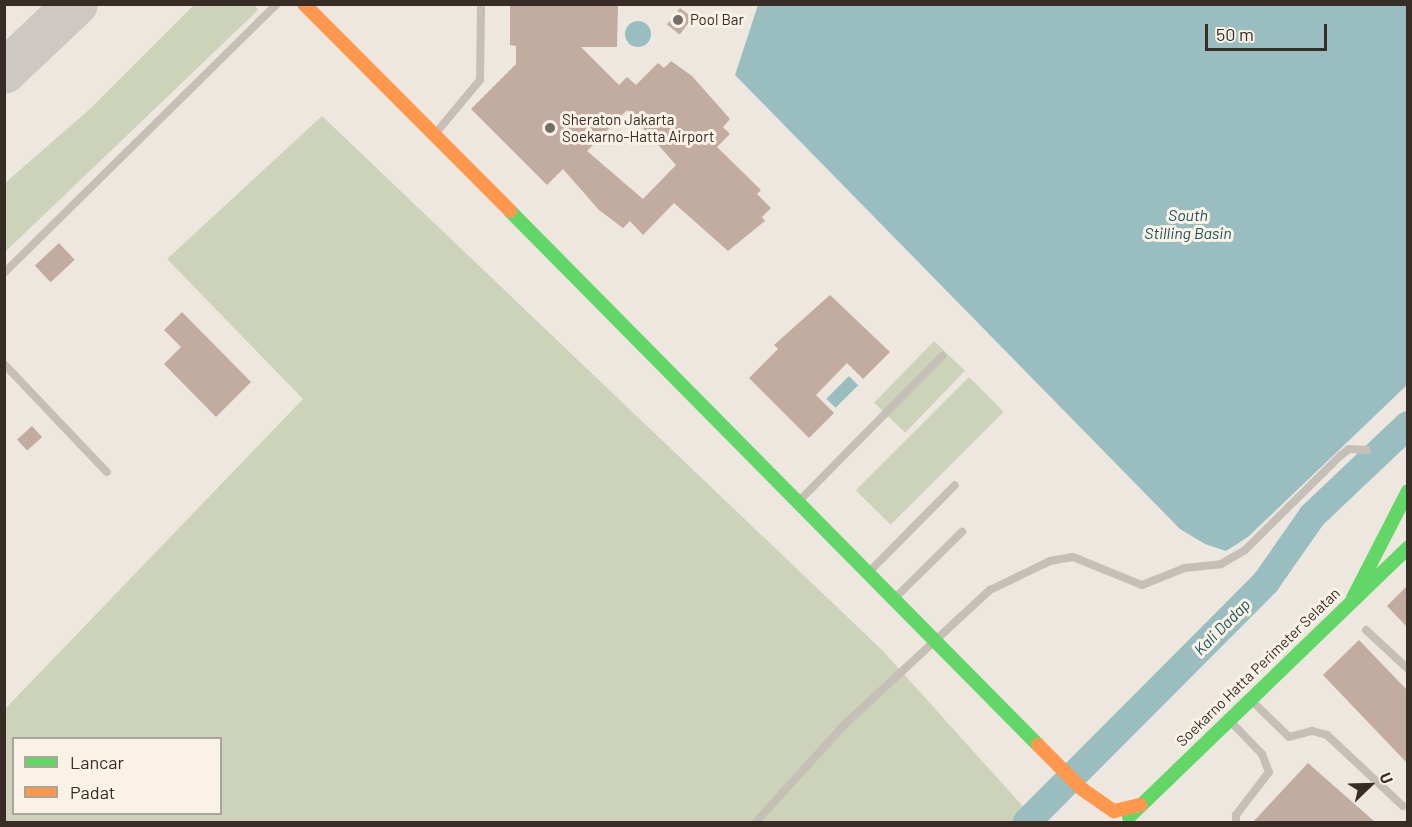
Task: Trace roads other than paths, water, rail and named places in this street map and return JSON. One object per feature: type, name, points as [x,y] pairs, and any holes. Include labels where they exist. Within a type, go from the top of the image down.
[{"type":"street","points":[[304,4],[432,137],[1082,789],[1114,811],[1140,805]]},
{"type":"street","points":[[1353,598],[1407,491]]},
{"type":"street","name":"Soekarno Hatta Perimeter Selatan","points":[[1124,822],[1227,719],[1251,699],[1405,548]]},
{"type":"lane","points":[[4,273],[277,4]]},
{"type":"lane","points":[[432,137],[480,80],[481,4]]},
{"type":"lane","points":[[797,503],[942,356]]},
{"type":"lane","points":[[4,364],[107,472]]},
{"type":"lane","points":[[756,822],[844,725],[990,590],[1050,561],[1073,557],[1142,585],[1185,568],[1221,564],[1245,550],[1340,456],[1349,449],[1367,450]]},
{"type":"lane","points":[[866,574],[955,485]]},
{"type":"lane","points":[[894,599],[963,532]]},
{"type":"lane","points":[[1365,630],[1407,669]]},
{"type":"lane","points":[[1251,699],[1289,737],[1312,731],[1327,735],[1403,806]]},
{"type":"lane","points":[[1227,719],[1262,754],[1269,772],[1236,815],[1236,822]]},
{"type":"water","name":"South Stilling Basin","points":[[758,5],[1407,5],[1407,385],[1248,537],[1226,551],[1205,544],[1180,529],[735,75]]},
{"type":"water","points":[[638,21],[647,25],[651,34],[647,43],[638,47],[629,43],[625,34],[629,25]]},
{"type":"water","points":[[849,376],[858,385],[836,408],[826,399]]},
{"type":"waterway","name":"Kali Dadap","points":[[1027,822],[1266,582],[1312,516],[1408,425]]},
{"type":"place","name":"Pool Bar","points":[[678,20]]},
{"type":"place","name":"Sheraton Jakarta Soekarno-Hatta Airport","points":[[550,128]]}]
